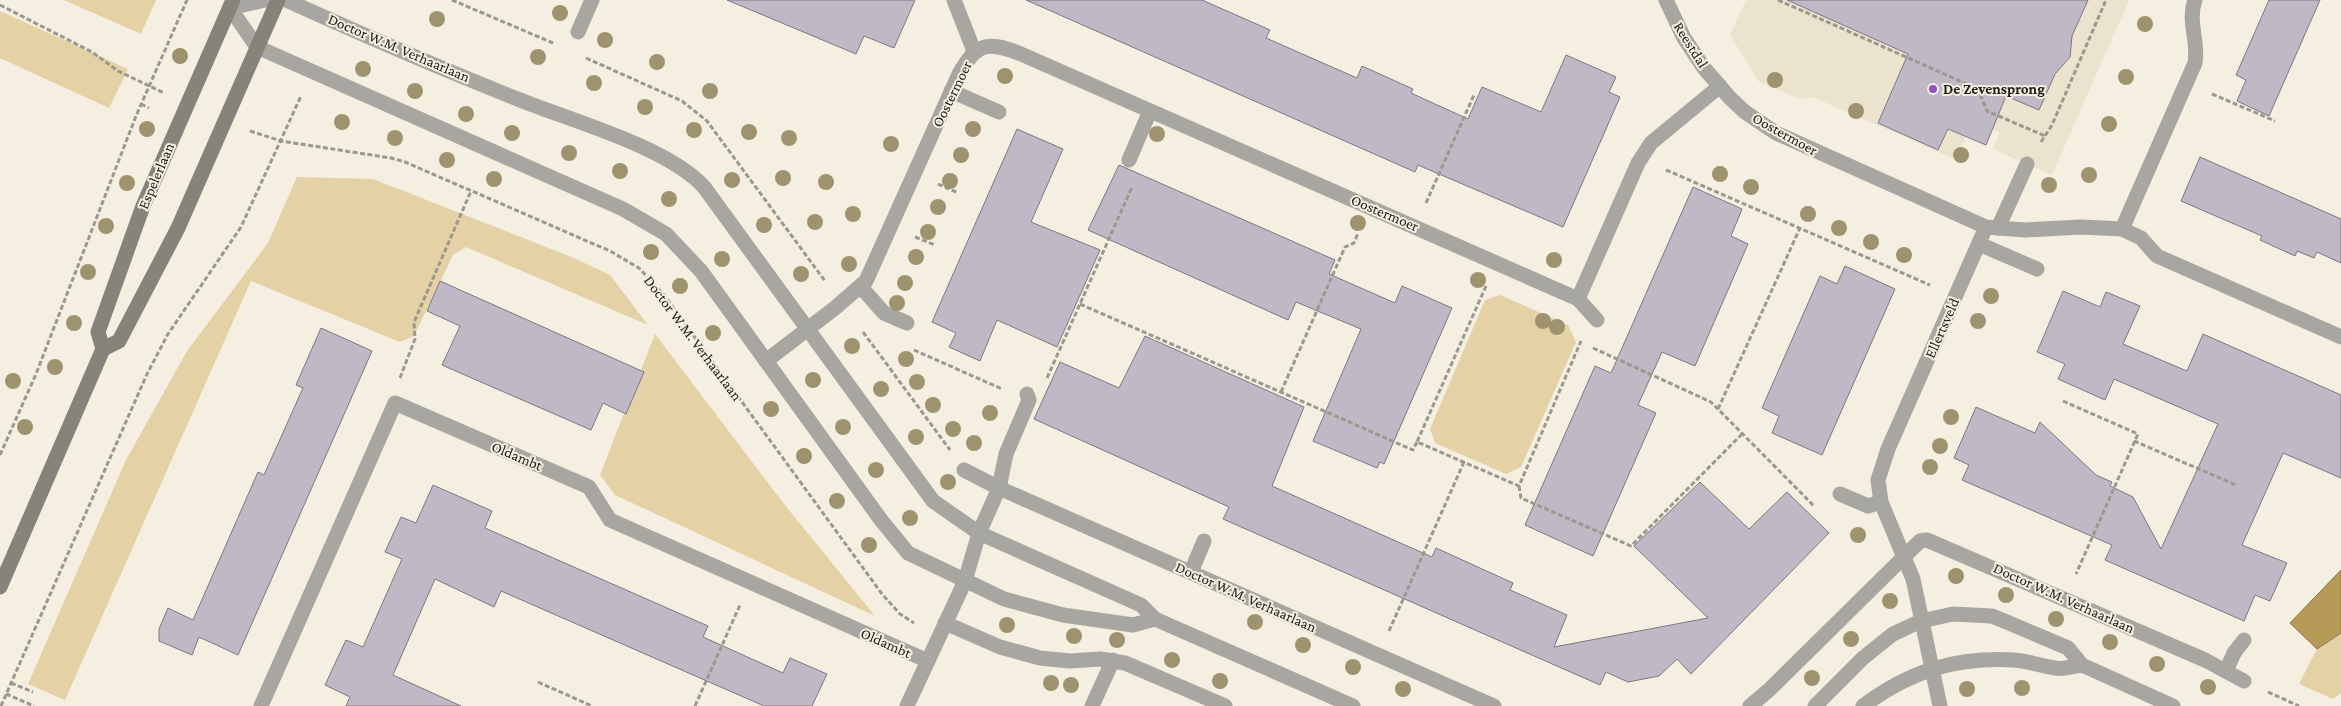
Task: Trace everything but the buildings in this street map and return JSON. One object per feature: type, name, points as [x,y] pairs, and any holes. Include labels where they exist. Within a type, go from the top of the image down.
[{"type":"main road","points":[[102,349],[119,341],[178,228],[278,0]]},
{"type":"main road","name":"Espelerlaan","points":[[0,586],[102,349],[98,332],[143,206],[231,4]]},
{"type":"street","points":[[265,0],[231,4],[257,47],[623,209],[666,234],[686,254],[900,544],[918,559],[1004,599],[1045,612],[1133,625],[1155,619]]},
{"type":"street","name":"Doctor W.M. Verhaarlaan","points":[[286,0],[519,100],[622,140],[677,164],[704,187],[933,500],[979,533],[1141,605],[1155,619],[1354,706]]},
{"type":"street","points":[[578,32],[592,0]]},
{"type":"street","points":[[954,0],[974,51]]},
{"type":"street","name":"Reestdal","points":[[1666,0],[1684,38],[1720,86]]},
{"type":"street","points":[[2122,229],[2195,63],[2196,49],[2191,18],[2195,0]]},
{"type":"street","name":"Oostermoer","points":[[808,329],[861,287],[873,269],[951,91],[974,51],[984,46],[1000,46],[1578,299]]},
{"type":"street","points":[[1597,320],[1578,299],[1638,163],[1647,148],[1720,86]]},
{"type":"street","name":"Oostermoer","points":[[1720,86],[1745,112],[1776,133],[1992,228]]},
{"type":"street","points":[[951,91],[999,112]]},
{"type":"street","points":[[1130,160],[1150,111]]},
{"type":"street","name":"Ellertsveld","points":[[1903,556],[1880,502],[1878,480],[1883,461],[1979,244],[1992,228],[2027,164]]},
{"type":"street","points":[[1992,228],[2025,230],[2081,227],[2122,229],[2141,238],[2156,256],[2341,337]]},
{"type":"street","points":[[1979,244],[2037,269]]},
{"type":"street","points":[[861,287],[884,313],[907,323]]},
{"type":"street","points":[[766,360],[808,329]]},
{"type":"street","points":[[908,706],[965,580],[979,533],[999,488],[1006,454],[1029,400],[1027,394]]},
{"type":"street","name":"Oldambt","points":[[261,706],[395,403],[590,487],[610,520],[928,661]]},
{"type":"street","name":"Doctor W.M. Verhaarlaan","points":[[964,470],[999,488],[1494,706]]},
{"type":"street","points":[[1840,494],[1868,506],[1880,502]]},
{"type":"street","name":"Doctor W.M. Verhaarlaan","points":[[1750,706],[1903,556],[1920,541],[1927,540],[2205,660],[2244,681]]},
{"type":"street","points":[[1190,572],[1204,541]]},
{"type":"street","points":[[1903,556],[1913,579],[1940,706]]},
{"type":"street","points":[[1816,706],[1863,658],[1883,642],[1907,626],[1953,614],[1992,616],[2068,648],[2082,665],[2173,706]]},
{"type":"street","points":[[945,623],[1000,647],[1033,656],[1070,661],[1113,660],[1141,669],[1225,706]]},
{"type":"street","points":[[2226,671],[2234,653],[2244,640]]},
{"type":"street","points":[[1092,706],[1113,660]]},
{"type":"street","points":[[1862,706],[1902,680],[1931,668],[1959,662],[2014,660],[2057,669],[2082,665]]},
{"type":"path","points":[[0,454],[36,374],[98,209],[187,0]]},
{"type":"path","points":[[452,0],[557,45]]},
{"type":"path","points":[[1778,0],[1978,89],[1987,112],[2045,136]]},
{"type":"path","points":[[2027,164],[2052,125],[2106,0]]},
{"type":"path","points":[[0,4],[92,52],[118,71],[150,86]]},
{"type":"path","points":[[584,57],[682,102],[707,121],[827,284]]},
{"type":"path","points":[[2208,92],[2275,121]]},
{"type":"path","points":[[1,706],[147,374],[168,334],[241,227],[302,94]]},
{"type":"path","points":[[1425,207],[1474,95]]},
{"type":"path","points":[[142,104],[148,108]]},
{"type":"path","name":"Doctor W.M. Verhaarlaan","points":[[243,128],[280,141],[391,158],[610,251],[638,268],[652,280],[882,594],[900,614],[920,626]]},
{"type":"path","points":[[1660,167],[1938,288]]},
{"type":"path","points":[[1046,381],[1133,182]]},
{"type":"path","points":[[936,183],[958,193]]},
{"type":"path","points":[[399,379],[415,339],[414,322],[471,191]]},
{"type":"path","points":[[1281,392],[1345,247],[1354,243],[1361,227]]},
{"type":"path","points":[[1718,409],[1800,228]]},
{"type":"path","points":[[913,236],[935,245]]},
{"type":"path","points":[[1080,304],[1413,450],[1487,282]]},
{"type":"path","points":[[860,329],[964,470]]},
{"type":"path","points":[[1584,335],[1519,486],[1521,498],[1631,546],[1742,434]]},
{"type":"path","points":[[1587,346],[1711,402],[1815,507]]},
{"type":"path","points":[[908,347],[1008,391]]},
{"type":"path","points":[[2063,401],[2138,434],[2079,568]]},
{"type":"path","points":[[2134,441],[2236,485]]},
{"type":"path","points":[[1417,442],[1519,486]]},
{"type":"path","points":[[1386,638],[1464,462]]},
{"type":"path","points":[[695,706],[742,599]]},
{"type":"path","points":[[2244,681],[2299,706]]},
{"type":"path","points":[[11,682],[34,692]]},
{"type":"path","points":[[538,682],[592,706]]},
{"type":"path","points":[[6,694],[34,706]]},
{"type":"shaded area","points":[[64,0],[156,0],[141,34]]},
{"type":"shaded area","name":"De Zevensprong","points":[[1746,0],[2129,0],[2052,175],[1993,149],[2000,133],[1973,122],[1955,159],[1812,97],[1800,99],[1758,81],[1730,35]]},
{"type":"shaded area","points":[[0,11],[128,69],[109,108],[0,58]]},
{"type":"shaded area","points":[[297,177],[373,179],[574,258],[610,275],[648,325],[466,247],[453,255],[414,336],[400,342],[251,281],[65,700],[28,684],[126,460],[187,351],[268,243]]},
{"type":"shaded area","points":[[1500,295],[1568,325],[1576,342],[1521,467],[1506,474],[1435,443],[1430,429],[1485,300]]},
{"type":"shaded area","points":[[655,334],[784,504],[875,616],[615,495],[600,475]]},
{"type":"shaded area","points":[[2341,570],[2341,633],[2317,649],[2290,623]]},
{"type":"shaded area","points":[[2341,633],[2341,693],[2333,699],[2299,684],[2317,649]]},
{"type":"place","name":"De Zevensprong","points":[[1933,89]]}]
